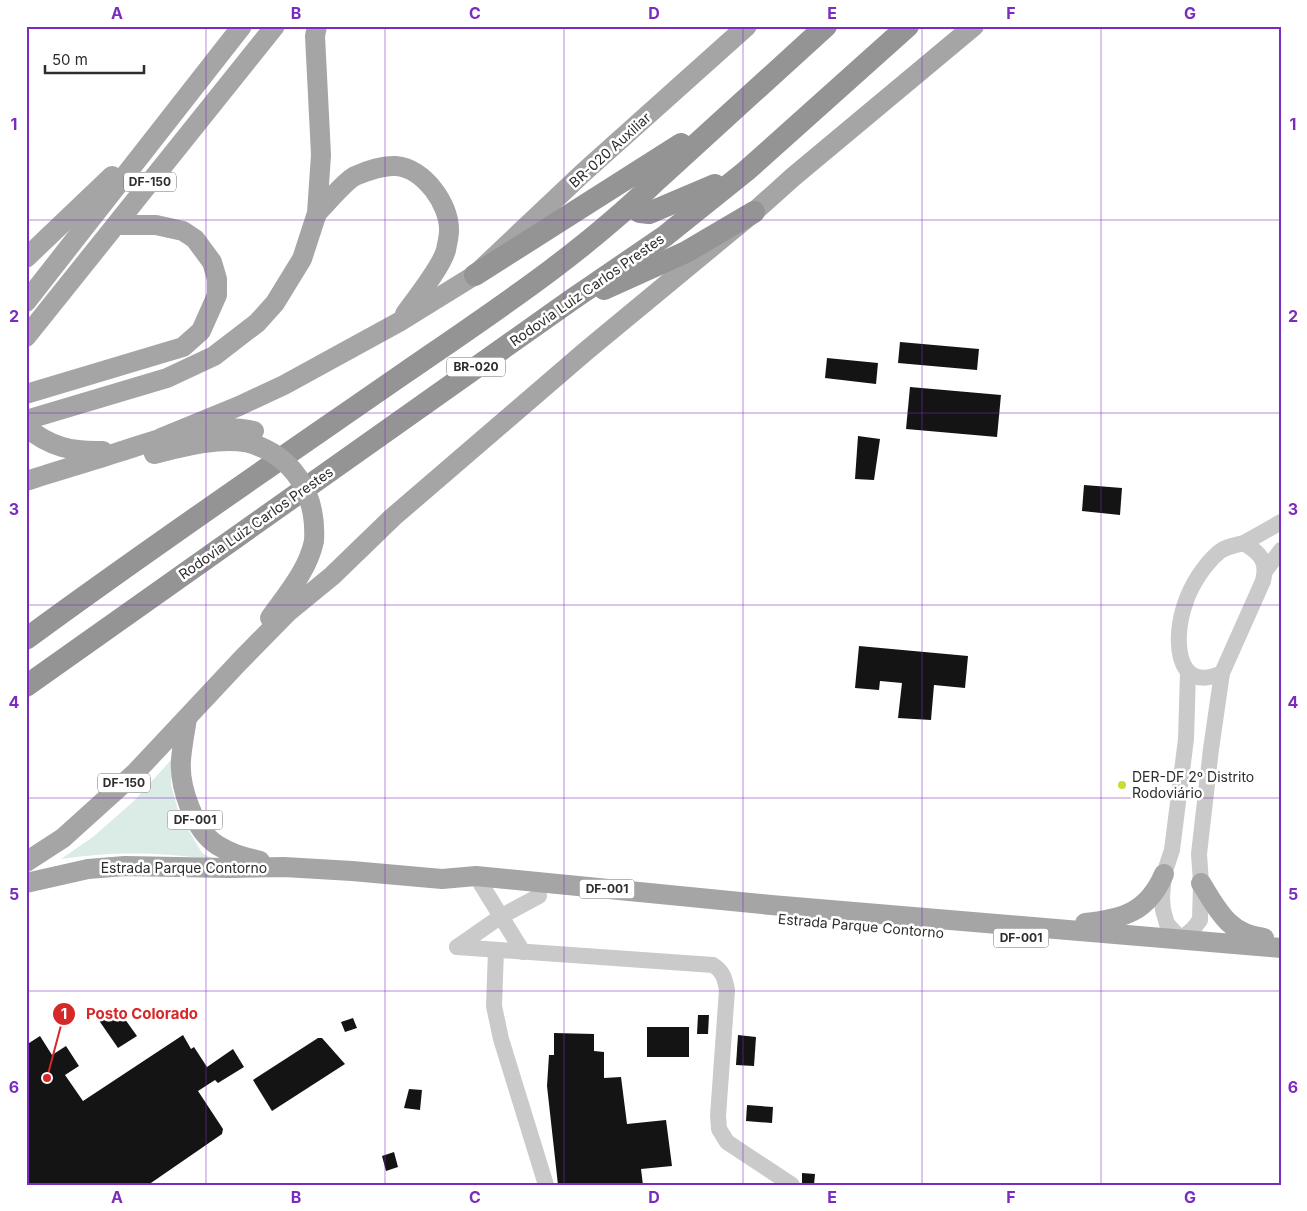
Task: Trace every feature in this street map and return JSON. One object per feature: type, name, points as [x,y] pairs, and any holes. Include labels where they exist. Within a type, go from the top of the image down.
[{"type":"highway","name":"BR-020","points":[[26,639],[113,576],[548,274],[631,206],[658,179],[826,26]]},
{"type":"highway","name":"Rodovia Luiz Carlos Prestes","points":[[26,686],[570,301],[665,236],[746,171],[908,26]]},
{"type":"highway","points":[[475,276],[736,109]]},
{"type":"highway","points":[[631,206],[640,212],[649,213],[746,171]]},
{"type":"highway","points":[[570,301],[663,264],[754,212]]},
{"type":"main road","name":"DF-150","points":[[26,302],[242,26]]},
{"type":"main road","name":"DF-150","points":[[26,337],[275,26]]},
{"type":"main road","points":[[26,420],[167,378],[214,356],[257,323],[275,303],[302,259],[317,213],[321,154],[315,36],[317,26]]},
{"type":"main road","name":"BR-020 Auxiliar","points":[[161,438],[284,385],[399,322],[475,276],[584,172],[747,26]]},
{"type":"main road","points":[[288,612],[332,576],[393,517],[586,351],[974,26]]},
{"type":"main road","points":[[26,258],[165,124]]},
{"type":"main road","points":[[317,213],[354,176],[394,166],[409,169],[422,177],[437,193],[445,212],[449,230],[445,253],[426,285],[399,322]]},
{"type":"main road","points":[[26,394],[183,347],[201,331],[217,294],[217,279],[212,262],[196,239],[182,231],[156,225],[116,225]]},
{"type":"main road","name":"DF-150","points":[[26,427],[39,438],[55,446],[80,451],[124,450]]},
{"type":"main road","name":"DF-150","points":[[26,481],[161,438],[193,430],[236,427],[250,437],[276,442],[300,463],[318,495],[323,513],[319,536],[319,558],[311,577],[288,612],[135,773],[63,838],[26,862]]},
{"type":"main road","points":[[57,472],[80,472],[103,468],[174,449],[250,437]]},
{"type":"main road","points":[[239,662],[300,576],[319,536]]},
{"type":"main road","name":"Estrada Parque Contorno","points":[[186,718],[181,762],[183,784],[194,819],[216,844],[236,855],[284,867]]},
{"type":"main road","name":"Estrada Parque Contorno","points":[[26,883],[88,869],[125,866],[284,867],[352,871],[1281,948]]},
{"type":"main road","points":[[1042,928],[1101,922],[1120,918],[1148,900],[1158,889],[1164,874]]},
{"type":"main road","name":"Estrada Parque Contorno","points":[[479,882],[539,896],[846,925],[1148,946],[1281,959]]},
{"type":"main road","points":[[1201,883],[1224,919],[1234,928],[1259,938],[1281,940]]},
{"type":"main road","points":[[1148,946],[1172,944],[1180,939],[1196,948],[1211,952]]},
{"type":"street","points":[[1281,522],[1244,543],[1220,551],[1196,579],[1185,603],[1178,629],[1178,643],[1182,661],[1188,673],[1186,739],[1172,850],[1164,874],[1162,897],[1167,924],[1180,939],[1193,929],[1200,920],[1201,883],[1199,854],[1213,731],[1222,673],[1263,582],[1266,570],[1281,550]]},
{"type":"street","points":[[1244,543],[1256,551],[1262,559],[1266,570]]},
{"type":"street","points":[[1188,673],[1204,679],[1212,678],[1222,673]]},
{"type":"street","points":[[1179,792],[1206,796]]},
{"type":"street","points":[[1172,850],[1199,854]]},
{"type":"street","points":[[479,882],[523,952]]},
{"type":"street","points":[[539,896],[500,917],[457,947],[713,965],[719,969],[723,974],[727,990],[718,1116],[719,1129],[727,1142],[792,1185]]},
{"type":"street","points":[[496,950],[494,1006],[500,1039],[546,1185]]},
{"type":"shaded area","points":[[172,759],[171,785],[179,814],[202,853],[215,860],[176,855],[138,854],[61,859],[93,837],[134,801]]},
{"type":"building","points":[[900,342],[979,349],[977,370],[898,363]]},
{"type":"building","points":[[827,358],[878,363],[876,384],[825,378]]},
{"type":"building","points":[[910,387],[1001,395],[997,437],[906,429]]},
{"type":"building","points":[[858,436],[880,439],[874,480],[855,479]]},
{"type":"building","points":[[1084,485],[1122,488],[1120,515],[1082,511]]},
{"type":"building","points":[[859,646],[968,656],[965,688],[934,685],[931,720],[898,718],[902,683],[880,681],[879,690],[855,688]]},
{"type":"building","points":[[117,1008],[137,1036],[118,1048],[98,1019]]},
{"type":"building","points":[[698,1015],[709,1015],[708,1034],[697,1034]]},
{"type":"building","points":[[353,1018],[357,1028],[345,1032],[341,1022]]},
{"type":"building","points":[[647,1027],[689,1027],[689,1057],[647,1057]]},
{"type":"building","points":[[554,1033],[594,1034],[594,1051],[604,1052],[604,1078],[621,1077],[627,1124],[666,1120],[672,1166],[641,1169],[643,1185],[558,1185],[547,1086],[549,1055],[554,1055]]},
{"type":"building","points":[[183,1035],[191,1049],[194,1047],[207,1067],[233,1049],[244,1067],[218,1083],[215,1080],[198,1091],[223,1129],[222,1134],[148,1185],[26,1185],[26,1045],[40,1036],[52,1055],[66,1046],[79,1066],[65,1075],[83,1101]]},
{"type":"building","points":[[738,1035],[756,1037],[754,1066],[736,1065]]},
{"type":"building","points":[[318,1038],[322,1038],[345,1064],[272,1111],[253,1080]]},
{"type":"building","points":[[409,1089],[422,1090],[420,1110],[404,1108]]},
{"type":"building","points":[[747,1105],[773,1107],[772,1123],[746,1121]]},
{"type":"building","points":[[394,1152],[398,1167],[386,1171],[382,1156]]},
{"type":"building","points":[[802,1173],[815,1174],[814,1185],[802,1185]]},
{"type":"place","name":"DER-DF 2º Distrito Rodoviário","points":[[1122,785]]},
{"type":"place","name":"Posto Colorado","points":[[47,1078]]}]
